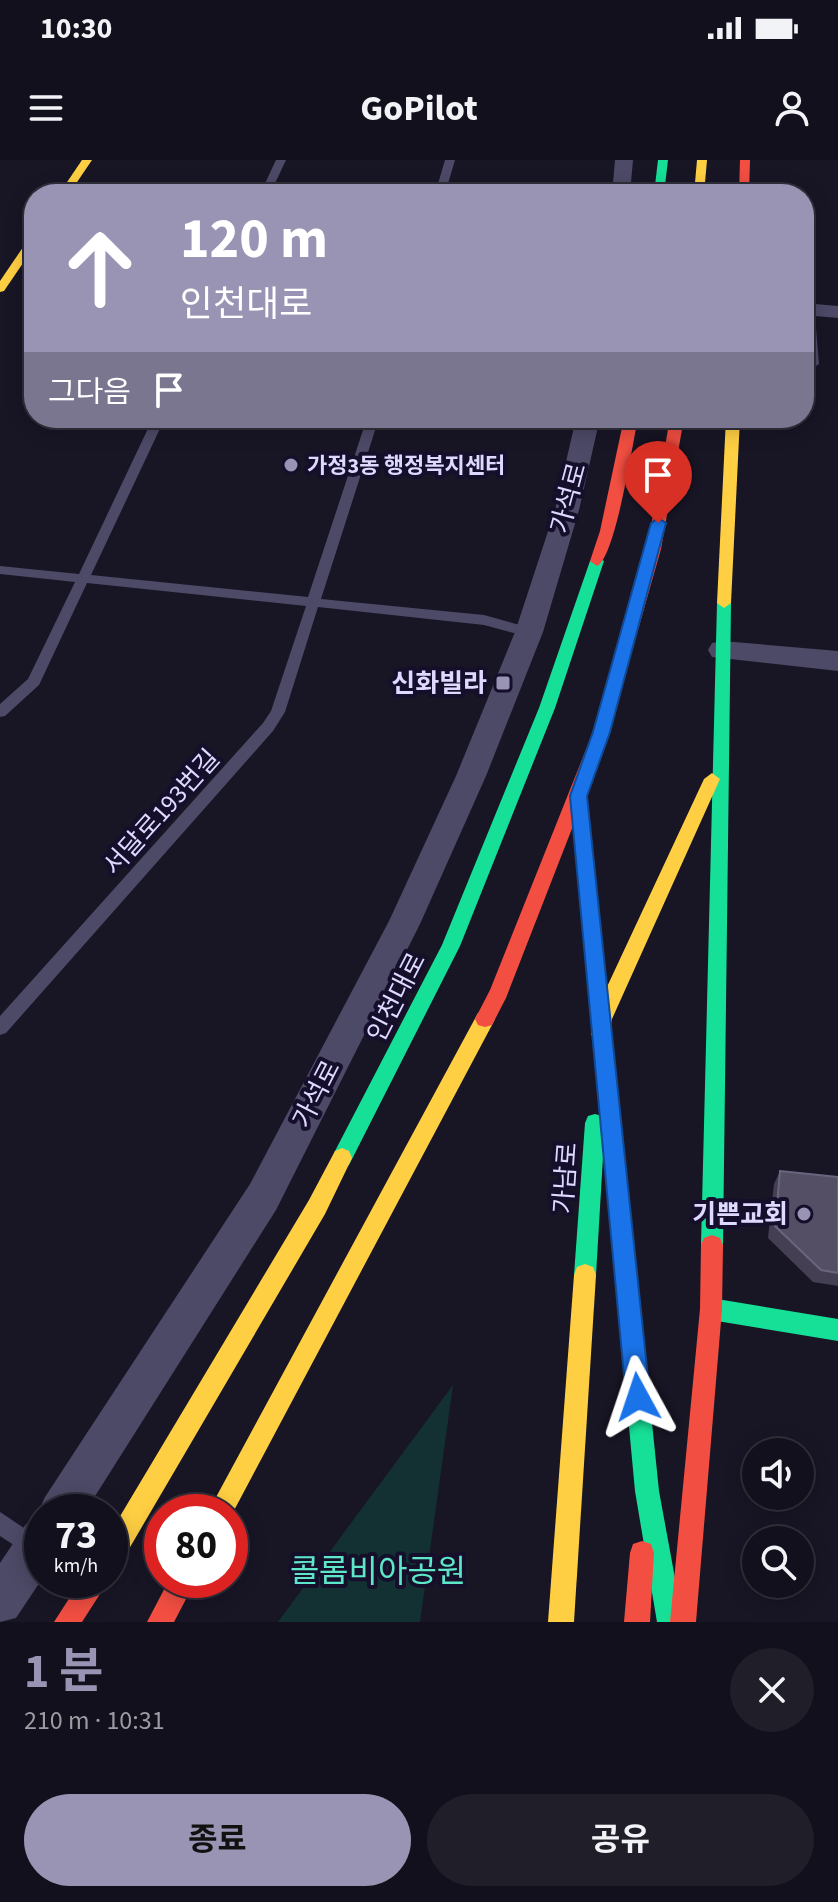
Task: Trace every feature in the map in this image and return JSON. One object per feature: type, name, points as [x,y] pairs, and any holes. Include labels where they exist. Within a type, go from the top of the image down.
[{"type":"main road","points":[[71,184],[87,160]]},
{"type":"main road","points":[[660,184],[663,160]]},
{"type":"main road","points":[[700,184],[702,160]]},
{"type":"main road","points":[[744,184],[745,160]]},
{"type":"main road","points":[[0,289],[24,256]]},
{"type":"main road","name":"인천대로","points":[[128,1527],[317,1207],[451,946],[547,708],[607,531],[629,428]]},
{"type":"main road","points":[[230,1494],[499,992],[601,732],[654,549],[675,428]]},
{"type":"main road","name":"가남로","points":[[683,1622],[711,1309],[722,650],[733,428]]},
{"type":"main road","name":"가남로","points":[[561,1622],[602,1019],[720,763]]},
{"type":"main road","points":[[578,796],[647,1491],[670,1622]]},
{"type":"main road","points":[[711,1309],[838,1330]]},
{"type":"main road","points":[[637,1622],[647,1491]]},
{"type":"main road","points":[[67,1622],[84,1598]]},
{"type":"main road","points":[[160,1622],[173,1598]]},
{"type":"street","points":[[622,184],[624,160]]},
{"type":"street","points":[[814,310],[838,312]]},
{"type":"street","name":"가석로","points":[[72,1494],[263,1197],[404,924],[471,776],[529,632],[567,510],[586,428]]},
{"type":"street","points":[[722,650],[838,661]]},
{"type":"street","points":[[0,1602],[24,1566]]},
{"type":"lane","points":[[270,184],[281,160]]},
{"type":"lane","points":[[443,184],[450,160]]},
{"type":"lane","points":[[0,712],[34,682],[154,428]]},
{"type":"lane","name":"서달로193번길","points":[[0,1028],[278,712],[370,428]]},
{"type":"lane","points":[[0,570],[484,620],[529,632]]},
{"type":"lane","points":[[0,1523],[24,1536]]},
{"type":"green space","name":"콜롬비아공원","points":[[453,1385],[420,1622],[278,1622]]},
{"type":"building","name":"기쁜교회","points":[[780,1171],[838,1177],[838,1273],[821,1270],[775,1226]]},
{"type":"traffic: fast","points":[[660,184],[663,160]]},
{"type":"traffic: fast","points":[[342,1158],[451,946],[547,708],[597,561]]},
{"type":"traffic: fast","points":[[712,1245],[724,603]]},
{"type":"traffic: fast","points":[[585,1275],[595,1123]]},
{"type":"traffic: fast","points":[[627,1287],[647,1491],[670,1622]]},
{"type":"traffic: fast","points":[[711,1309],[838,1330]]},
{"type":"traffic: slow","points":[[71,184],[87,160]]},
{"type":"traffic: slow","points":[[700,184],[702,160]]},
{"type":"traffic: slow","points":[[0,289],[24,254]]},
{"type":"traffic: slow","points":[[724,603],[733,428]]},
{"type":"traffic: slow","points":[[601,1034],[602,1019],[712,779]]},
{"type":"traffic: slow","points":[[230,1494],[485,1019]]},
{"type":"traffic: slow","points":[[128,1527],[317,1207],[342,1158]]},
{"type":"traffic: slow","points":[[561,1622],[585,1275]]},
{"type":"traffic: jam","points":[[744,184],[745,160]]},
{"type":"traffic: jam","points":[[597,561],[607,531],[629,428]]},
{"type":"traffic: jam","points":[[485,1019],[499,992],[601,732],[654,549],[675,428]]},
{"type":"traffic: jam","points":[[579,802],[627,1287]]},
{"type":"traffic: jam","points":[[683,1622],[711,1309],[712,1245]]},
{"type":"traffic: jam","points":[[637,1622],[642,1553]]},
{"type":"traffic: jam","points":[[67,1622],[84,1598]]},
{"type":"traffic: jam","points":[[160,1622],[173,1598]]},
{"type":"place","name":"가정3동 행정복지센터","points":[[291,465]]},
{"type":"place","name":"신화빌라","points":[[503,683]]},
{"type":"place","name":"기쁜교회","points":[[804,1214]]},
{"type":"route","points":[[638,1397],[578,796],[601,732],[654,549],[658,523]]}]
